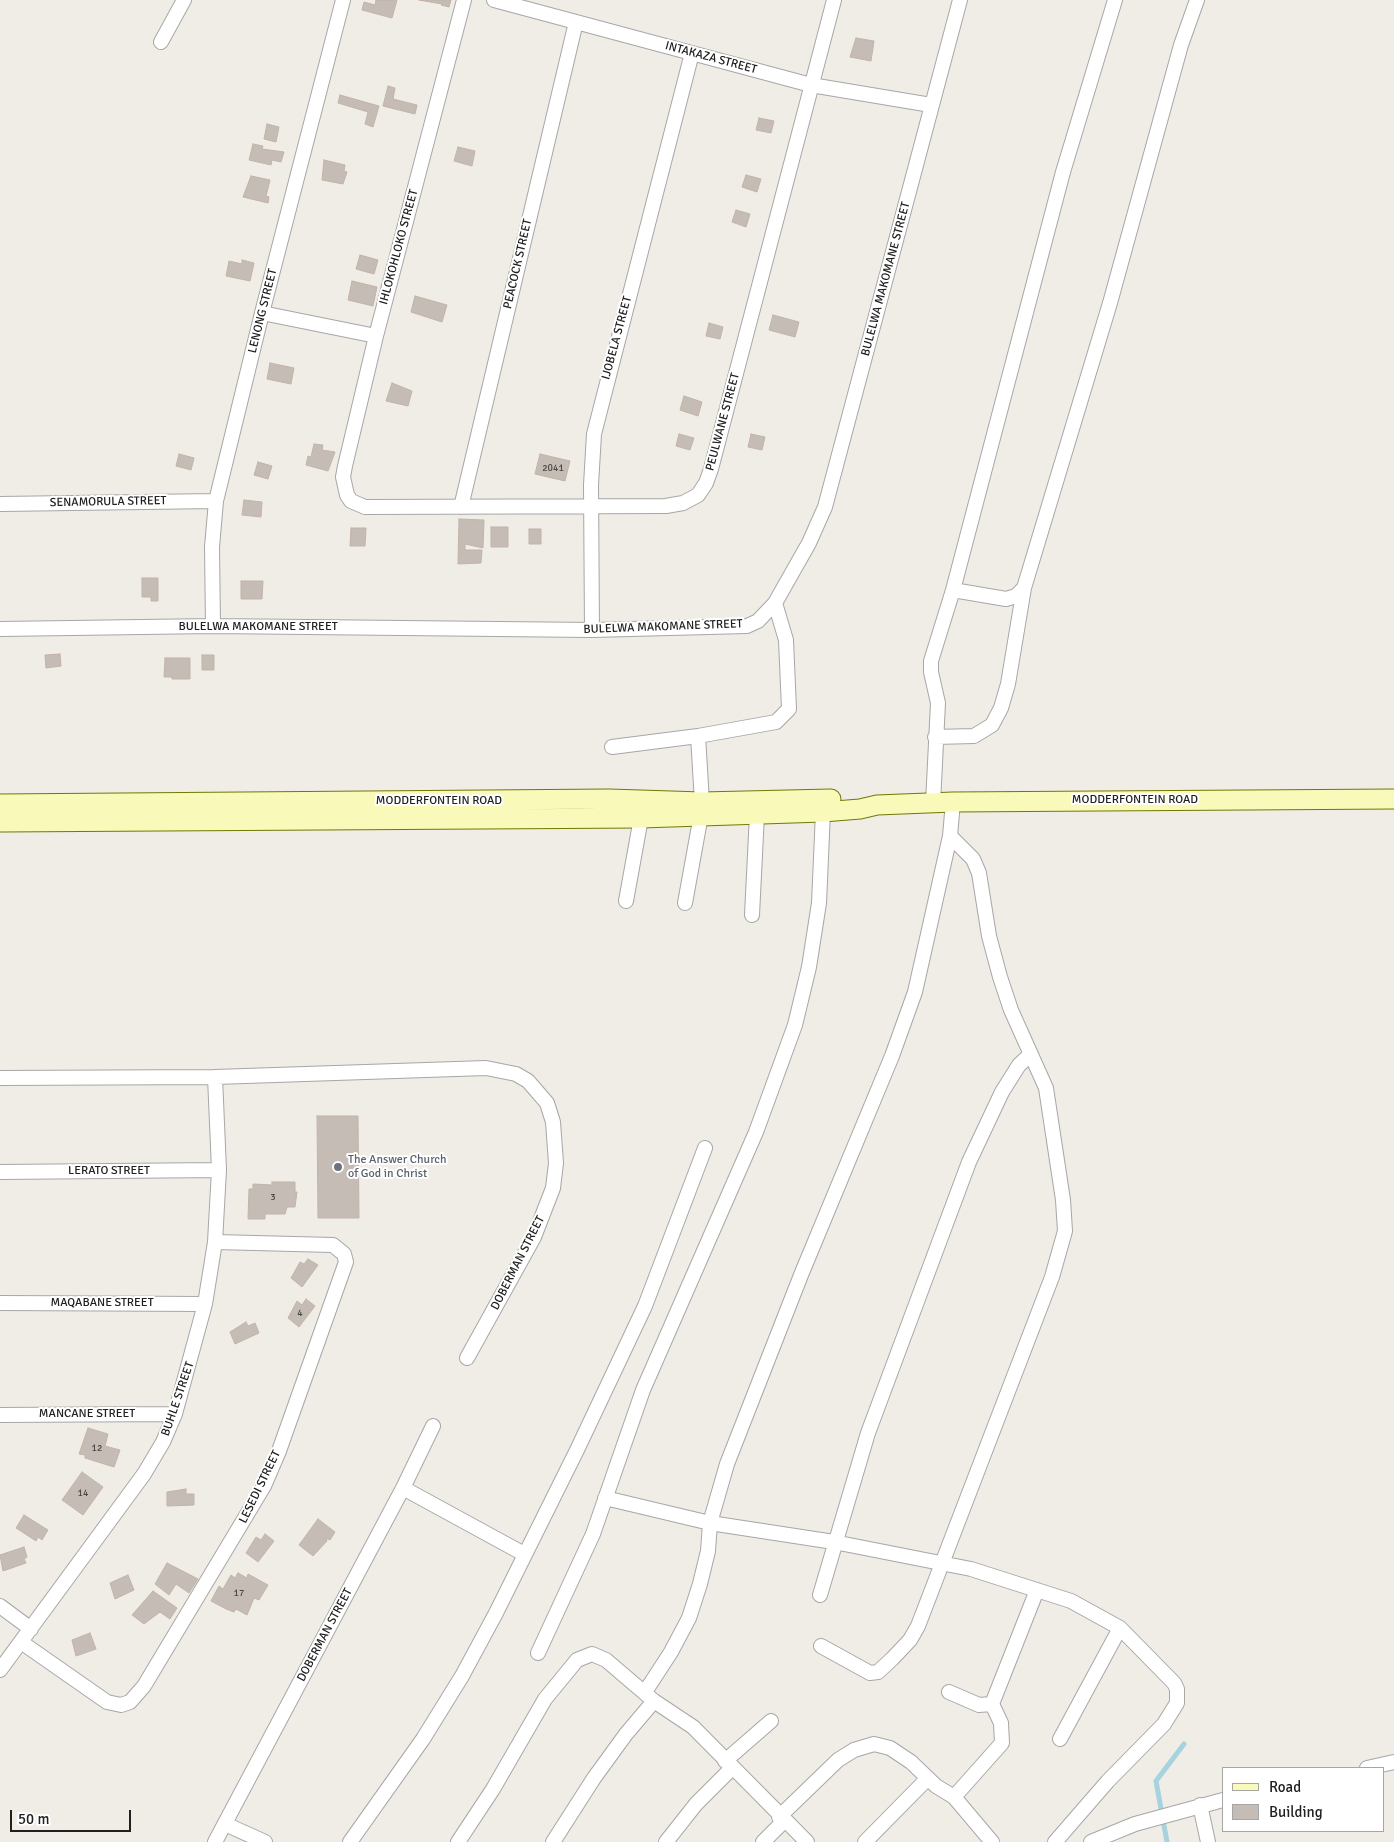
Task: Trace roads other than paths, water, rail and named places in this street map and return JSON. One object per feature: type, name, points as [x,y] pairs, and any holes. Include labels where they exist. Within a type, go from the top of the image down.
[{"type":"main road","name":"MODDERFONTEIN ROAD","points":[[0,804],[609,799],[757,814],[823,812],[860,809],[877,805],[954,802],[1394,799]]},
{"type":"main road","name":"MODDERFONTEIN ROAD","points":[[0,822],[641,818],[702,809],[828,799],[860,799],[877,805]]},
{"type":"street","name":"LENONG STREET","points":[[213,626],[212,547],[216,501],[262,313],[343,0]]},
{"type":"street","name":"IHLOKOHLOKO STREET","points":[[347,495],[344,466],[464,0]]},
{"type":"street","name":"INTAKAZA STREET","points":[[494,0],[811,85],[931,105]]},
{"type":"street","name":"PEULWANE STREET","points":[[347,495],[350,500],[365,507],[461,507],[666,506],[684,503],[698,495],[706,483],[834,0]]},
{"type":"street","name":"BULELWA MAKOMANE STREET","points":[[0,628],[213,626],[592,630],[747,626],[758,621],[775,603],[808,543],[825,507],[835,476],[960,0]]},
{"type":"street","points":[[933,803],[938,703],[931,672],[931,661],[953,590],[1063,172],[1115,0]]},
{"type":"street","points":[[935,736],[974,736],[992,725],[1001,708],[1008,684],[1024,588],[1110,303],[1181,45],[1197,0]]},
{"type":"street","points":[[161,42],[180,1]]},
{"type":"street","name":"PEACOCK STREET","points":[[461,507],[576,22]]},
{"type":"street","name":"IJOBELA STREET","points":[[592,630],[592,456],[598,410],[692,53]]},
{"type":"street","points":[[262,313],[376,336]]},
{"type":"street","name":"SENAMORULA STREET","points":[[0,504],[216,501]]},
{"type":"street","points":[[953,590],[1006,599],[1016,596],[1024,588]]},
{"type":"street","points":[[612,747],[698,736],[776,722],[789,709],[786,640],[775,603]]},
{"type":"street","points":[[685,903],[702,809],[698,736]]},
{"type":"street","points":[[553,1842],[650,1696],[689,1618],[706,1559],[710,1524],[727,1464],[801,1275],[892,1056],[915,992],[950,836],[954,802]]},
{"type":"street","points":[[538,1653],[571,1585],[605,1498],[643,1390],[756,1132],[795,1025],[809,967],[819,903],[823,812]]},
{"type":"street","points":[[752,915],[757,814]]},
{"type":"street","points":[[626,901],[641,818]]},
{"type":"street","points":[[821,1646],[864,1672],[870,1673],[884,1667],[902,1650],[918,1626],[1052,1277],[1065,1231],[1064,1200],[1046,1088],[1011,1010],[1000,977],[989,936],[979,873],[973,859],[950,836]]},
{"type":"street","points":[[820,1595],[834,1542],[896,1352],[969,1162],[1002,1092],[1019,1065],[1031,1054]]},
{"type":"street","name":"DOBERMAN STREET","points":[[215,1078],[486,1068],[516,1074],[528,1081],[547,1103],[553,1122],[556,1163],[553,1188],[534,1237],[467,1358]]},
{"type":"street","points":[[0,1078],[215,1078]]},
{"type":"street","name":"BUHLE STREET","points":[[0,1670],[144,1474],[163,1442],[175,1414],[205,1304],[215,1242],[219,1170],[215,1078]]},
{"type":"street","points":[[350,1842],[423,1738],[462,1676],[577,1450],[645,1306],[705,1148]]},
{"type":"street","name":"LERATO STREET","points":[[0,1172],[219,1170]]},
{"type":"street","name":"LESEDI STREET","points":[[21,1642],[107,1702],[121,1706],[130,1702],[144,1686],[264,1486],[346,1262],[344,1254],[333,1245],[215,1242]]},
{"type":"street","name":"MAQABANE STREET","points":[[0,1303],[205,1304]]},
{"type":"street","name":"MANCANE STREET","points":[[0,1415],[175,1414]]},
{"type":"street","name":"DOBERMAN STREET","points":[[215,1842],[403,1488],[433,1426]]},
{"type":"street","points":[[403,1488],[524,1554]]},
{"type":"street","points":[[605,1498],[710,1524],[834,1542],[971,1569],[1071,1602],[1120,1628],[1174,1683],[1177,1689],[1177,1703],[1164,1724],[1108,1780],[1055,1842]]},
{"type":"street","points":[[954,1797],[1002,1743],[1001,1722],[992,1704],[1037,1590]]},
{"type":"street","points":[[0,1606],[31,1629]]},
{"type":"street","points":[[1060,1739],[1120,1628]]},
{"type":"street","points":[[458,1842],[493,1789],[533,1718],[577,1660],[592,1654],[598,1656],[692,1727],[781,1819],[807,1842]]},
{"type":"street","points":[[949,1692],[979,1705],[992,1704]]},
{"type":"street","points":[[666,1842],[728,1764],[771,1721]]},
{"type":"street","points":[[763,1842],[781,1819],[838,1760],[854,1750],[874,1744],[890,1748],[912,1762],[936,1786],[954,1797],[992,1842]]},
{"type":"street","points":[[1372,1767],[1394,1762]]},
{"type":"street","points":[[865,1842],[928,1778]]},
{"type":"street","points":[[1091,1842],[1135,1824],[1222,1800]]},
{"type":"street","points":[[1200,1805],[1208,1842]]},
{"type":"street","points":[[225,1824],[265,1842]]},
{"type":"waterway","points":[[1167,1842],[1156,1781],[1184,1744]]},
{"type":"place","name":"The Answer Church of God in Christ","points":[[338,1167]]}]
